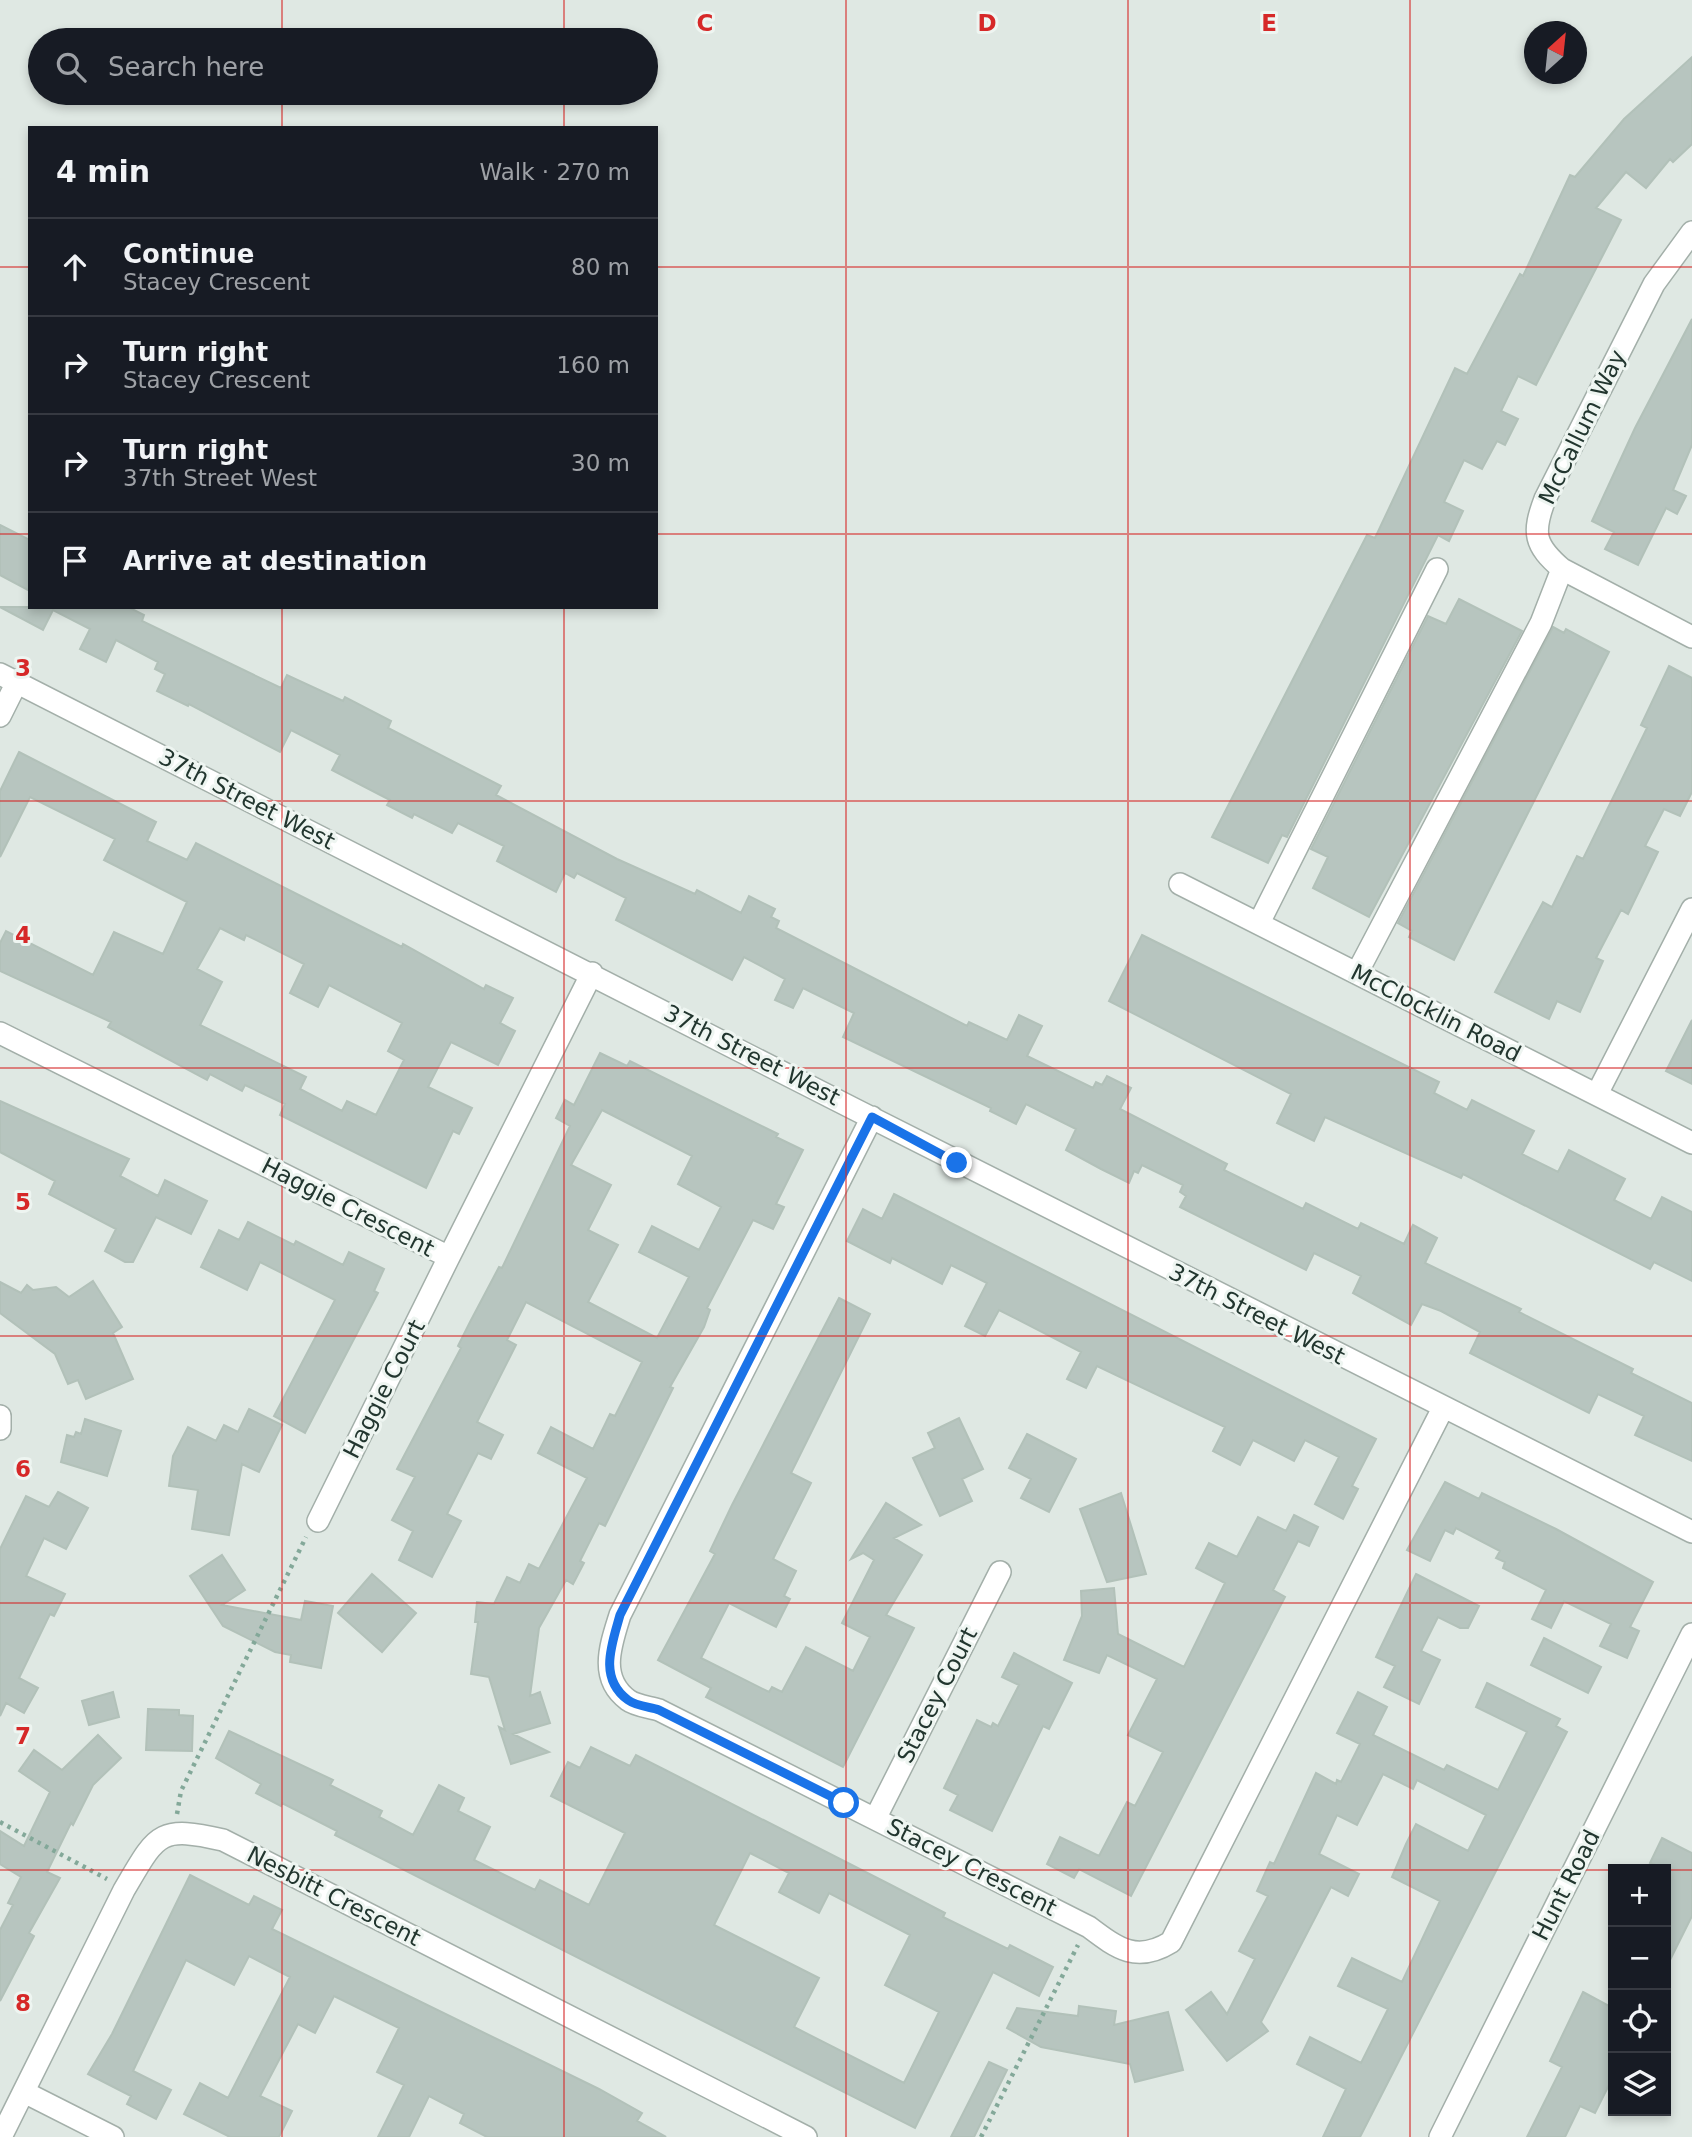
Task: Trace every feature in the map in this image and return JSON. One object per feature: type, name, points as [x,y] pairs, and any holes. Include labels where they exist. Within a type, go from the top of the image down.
[{"type":"street","name":"McCallum Way","points":[[1692,232],[1654,284],[1537,519],[1537,540],[1546,555],[1562,569],[1692,637]]},
{"type":"street","points":[[1259,923],[1437,569]]},
{"type":"street","points":[[1357,973],[1541,622],[1562,569]]},
{"type":"street","points":[[0,716],[8,678]]},
{"type":"street","name":"37th Street West","points":[[8,678],[1692,1532]]},
{"type":"street","name":"McClocklin Road","points":[[1180,884],[1692,1143]]},
{"type":"street","points":[[1597,1094],[1692,909]]},
{"type":"street","name":"Haggie Crescent","points":[[0,1033],[449,1258],[592,973]]},
{"type":"street","name":"Stacey Crescent","points":[[872,1117],[620,1615],[608,1665],[615,1685],[629,1701],[659,1710],[1089,1927],[1114,1946],[1135,1953],[1155,1952],[1171,1941],[1443,1408]]},
{"type":"street","name":"Haggie Court","points":[[318,1521],[449,1258]]},
{"type":"street","points":[[0,1416],[0,1429]]},
{"type":"street","name":"Stacey Court","points":[[875,1819],[1000,1572]]},
{"type":"street","name":"Hunt Road","points":[[1440,2137],[1692,1634]]},
{"type":"street","name":"Nesbitt Crescent","points":[[1,2137],[124,1890],[144,1856],[158,1840],[173,1832],[223,1840],[807,2137]]},
{"type":"street","points":[[24,2092],[113,2137]]},
{"type":"path","points":[[181,1791],[292,1564],[318,1521]]},
{"type":"path","points":[[0,1822],[104,1877]]},
{"type":"path","points":[[981,2137],[1076,1948]]},
{"type":"building","points":[[1692,57],[1692,144],[1673,162],[1670,159],[1646,188],[1626,172],[1596,208],[1621,220],[1536,385],[1518,376],[1501,411],[1518,419],[1505,445],[1497,441],[1482,469],[1464,460],[1444,502],[1463,511],[1449,541],[1438,535],[1287,837],[1282,835],[1268,863],[1212,837],[1367,535],[1375,538],[1455,368],[1467,374],[1520,274],[1523,276],[1570,175],[1575,177],[1624,119]]},
{"type":"building","points":[[1692,319],[1692,445],[1673,490],[1686,496],[1677,514],[1666,508],[1638,565],[1605,549],[1614,532],[1592,521],[1635,428]]},
{"type":"building","points":[[0,525],[28,539],[28,590],[0,575]]},
{"type":"building","points":[[1459,599],[1522,631],[1369,917],[1313,888],[1328,857],[1311,849],[1428,616],[1446,624]]},
{"type":"building","points":[[0,607],[132,609],[144,615],[142,621],[281,688],[287,675],[343,701],[345,697],[391,721],[388,728],[501,786],[496,795],[617,859],[695,894],[697,890],[741,913],[749,896],[775,909],[771,917],[779,921],[776,928],[967,1026],[969,1022],[1007,1040],[1019,1015],[1042,1026],[1027,1056],[1093,1088],[1096,1082],[1102,1085],[1107,1076],[1131,1088],[1120,1109],[1227,1164],[1224,1170],[1303,1209],[1306,1203],[1358,1229],[1361,1223],[1404,1244],[1413,1225],[1437,1238],[1425,1263],[1521,1309],[1519,1312],[1633,1369],[1631,1373],[1692,1403],[1692,1461],[1635,1435],[1644,1416],[1598,1394],[1589,1413],[1470,1353],[1480,1332],[1441,1311],[1422,1304],[1411,1325],[1353,1293],[1361,1276],[1314,1253],[1306,1270],[1180,1207],[1186,1196],[1180,1192],[1183,1185],[1142,1165],[1138,1173],[1134,1171],[1129,1183],[1066,1150],[1076,1129],[1026,1104],[1016,1124],[990,1111],[991,1108],[843,1037],[854,1013],[803,988],[793,1008],[775,1000],[785,979],[744,957],[732,980],[616,920],[626,898],[577,873],[574,878],[565,873],[556,892],[497,861],[504,846],[458,823],[452,833],[414,814],[412,818],[387,805],[390,800],[332,770],[340,755],[291,730],[280,752],[189,704],[188,706],[157,691],[165,674],[155,669],[158,662],[116,640],[106,662],[80,649],[90,629],[53,610],[43,630]]},
{"type":"building","points":[[1553,627],[1564,633],[1566,629],[1609,652],[1454,960],[1409,937],[1412,931],[1398,923]]},
{"type":"building","points":[[1669,666],[1692,678],[1692,792],[1680,816],[1664,809],[1645,846],[1658,852],[1628,914],[1621,910],[1596,958],[1603,961],[1580,1012],[1557,1001],[1549,1019],[1495,992],[1543,902],[1552,907],[1577,856],[1583,859],[1647,728],[1641,725]]},
{"type":"building","points":[[19,752],[156,822],[147,841],[187,860],[196,843],[402,947],[403,944],[484,989],[486,985],[513,998],[500,1023],[515,1031],[498,1065],[451,1042],[428,1087],[472,1108],[459,1134],[453,1131],[426,1188],[280,1115],[285,1104],[245,1085],[242,1091],[210,1074],[207,1080],[108,1027],[111,1022],[0,971],[0,943],[6,931],[93,975],[114,932],[163,954],[187,902],[104,860],[115,839],[30,797],[0,857],[0,791]],"holes":[[[220,928],[244,940],[246,935],[304,964],[290,993],[318,1007],[329,985],[402,1023],[388,1051],[404,1060],[376,1115],[347,1101],[342,1111],[300,1089],[306,1077],[200,1025],[222,982],[197,969]]]},
{"type":"building","points":[[1142,935],[1439,1082],[1434,1093],[1467,1110],[1472,1100],[1534,1131],[1522,1154],[1558,1172],[1569,1150],[1625,1179],[1614,1200],[1651,1219],[1662,1197],[1692,1212],[1692,1281],[1654,1262],[1650,1269],[1463,1174],[1461,1178],[1325,1117],[1314,1141],[1277,1123],[1291,1094],[1109,1001]]},
{"type":"building","points":[[1692,1020],[1692,1084],[1666,1071]]},
{"type":"building","points":[[600,1053],[627,1066],[630,1061],[778,1134],[776,1137],[803,1150],[776,1204],[784,1207],[773,1229],[753,1220],[707,1308],[710,1310],[704,1327],[670,1387],[673,1388],[605,1526],[599,1523],[580,1561],[584,1563],[573,1584],[566,1580],[539,1628],[530,1696],[540,1692],[550,1723],[513,1734],[549,1752],[511,1764],[499,1727],[505,1730],[489,1677],[471,1674],[478,1622],[475,1622],[477,1602],[494,1604],[507,1577],[520,1583],[529,1564],[539,1569],[587,1478],[538,1453],[551,1427],[593,1449],[610,1414],[615,1416],[642,1362],[526,1302],[507,1340],[516,1345],[477,1422],[503,1435],[491,1459],[478,1453],[447,1514],[461,1521],[432,1577],[399,1560],[413,1531],[392,1520],[415,1477],[397,1469],[461,1348],[458,1346],[470,1322],[499,1267],[502,1268],[570,1126],[556,1118],[565,1100],[574,1105]],"holes":[[[602,1110],[692,1156],[678,1184],[721,1207],[699,1250],[652,1226],[639,1252],[689,1277],[657,1338],[588,1302],[618,1245],[588,1230],[611,1185],[571,1165]]]},
{"type":"building","points":[[0,1101],[129,1159],[120,1176],[158,1196],[165,1180],[207,1201],[191,1234],[156,1217],[133,1262],[125,1262],[105,1251],[116,1229],[49,1194],[55,1181],[0,1152]]},
{"type":"building","points":[[894,1194],[1376,1439],[1352,1486],[1358,1489],[1343,1519],[1315,1504],[1339,1457],[1305,1440],[1294,1461],[1253,1440],[1240,1465],[1213,1451],[1225,1427],[1097,1366],[1086,1388],[1067,1379],[1081,1352],[999,1310],[985,1336],[965,1326],[987,1283],[951,1265],[942,1284],[892,1258],[890,1263],[847,1241],[863,1209],[882,1219]]},
{"type":"building","points":[[248,1222],[294,1245],[296,1241],[343,1265],[349,1252],[384,1269],[374,1291],[378,1293],[305,1433],[274,1416],[335,1300],[260,1262],[247,1290],[201,1267],[219,1230],[239,1240]]},
{"type":"building","points":[[93,1281],[122,1327],[113,1333],[133,1379],[86,1399],[78,1380],[68,1384],[55,1354],[0,1313],[0,1282],[21,1293],[27,1285],[33,1290],[56,1287],[69,1297]]},
{"type":"building","points":[[839,1298],[870,1314],[791,1473],[811,1483],[773,1559],[796,1571],[784,1596],[790,1599],[776,1627],[729,1603],[701,1658],[769,1692],[772,1687],[782,1692],[806,1647],[853,1671],[870,1637],[842,1623],[874,1560],[863,1553],[851,1559],[886,1503],[921,1525],[894,1538],[922,1555],[886,1615],[914,1628],[843,1767],[706,1697],[711,1688],[658,1660],[715,1554],[710,1551],[732,1505]]},
{"type":"building","points":[[249,1409],[282,1425],[259,1472],[242,1464],[229,1535],[192,1529],[198,1490],[169,1486],[173,1456],[188,1427],[216,1441],[224,1425],[238,1432]]},
{"type":"building","points":[[959,1418],[983,1469],[962,1479],[972,1501],[940,1516],[913,1458],[935,1448],[928,1433]]},
{"type":"building","points":[[85,1419],[121,1431],[107,1476],[61,1462],[67,1435],[74,1437],[76,1432],[81,1434]]},
{"type":"building","points":[[1027,1434],[1076,1459],[1049,1512],[1021,1498],[1031,1479],[1009,1468]]},
{"type":"building","points":[[1445,1482],[1479,1499],[1482,1493],[1556,1529],[1653,1582],[1630,1627],[1639,1631],[1627,1658],[1600,1646],[1611,1624],[1564,1601],[1551,1628],[1532,1619],[1546,1590],[1503,1568],[1505,1562],[1496,1558],[1500,1551],[1456,1528],[1453,1534],[1445,1530],[1430,1561],[1407,1550]]},
{"type":"building","points":[[58,1492],[88,1508],[66,1549],[44,1538],[26,1576],[65,1594],[54,1616],[50,1614],[19,1678],[38,1688],[24,1713],[6,1703],[0,1716],[0,1549],[26,1496],[49,1507]]},
{"type":"building","points":[[1121,1493],[1146,1574],[1107,1582],[1080,1509]]},
{"type":"building","points":[[1294,1515],[1318,1527],[1309,1546],[1298,1541],[1273,1590],[1285,1597],[1131,1896],[1079,1869],[1074,1878],[1047,1864],[1060,1837],[1099,1856],[1127,1802],[1135,1806],[1163,1752],[1128,1735],[1157,1679],[1107,1655],[1099,1673],[1064,1660],[1082,1616],[1081,1591],[1114,1588],[1118,1634],[1184,1667],[1225,1583],[1196,1568],[1209,1543],[1237,1557],[1258,1517],[1286,1531]]},
{"type":"building","points":[[222,1555],[245,1590],[222,1605],[301,1620],[305,1601],[333,1606],[321,1668],[290,1662],[291,1655],[275,1652],[223,1626],[190,1576]]},
{"type":"building","points":[[372,1574],[416,1613],[382,1652],[338,1613]]},
{"type":"building","points":[[1416,1574],[1479,1606],[1468,1628],[1460,1628],[1438,1617],[1421,1651],[1440,1660],[1419,1704],[1384,1687],[1395,1666],[1376,1657]]},
{"type":"building","points":[[1544,1638],[1601,1667],[1588,1693],[1531,1665]]},
{"type":"building","points":[[1014,1653],[1072,1683],[1049,1729],[1043,1726],[992,1831],[950,1810],[958,1795],[944,1788],[977,1720],[991,1727],[993,1723],[998,1726],[1019,1685],[1002,1677]]},
{"type":"building","points":[[1487,1683],[1560,1719],[1556,1726],[1567,1732],[1360,2137],[1323,2137],[1346,2089],[1297,2064],[1310,2037],[1361,2063],[1388,2009],[1338,1986],[1352,1958],[1402,1982],[1440,1901],[1392,1877],[1416,1824],[1468,1851],[1486,1815],[1417,1780],[1413,1789],[1383,1774],[1357,1825],[1337,1815],[1319,1854],[1359,1874],[1348,1896],[1331,1887],[1261,2022],[1268,2031],[1227,2061],[1186,2010],[1211,1992],[1227,2014],[1255,1959],[1239,1951],[1268,1896],[1257,1891],[1270,1862],[1274,1864],[1316,1773],[1336,1784],[1337,1780],[1341,1782],[1360,1744],[1337,1733],[1358,1692],[1387,1707],[1373,1735],[1444,1770],[1447,1765],[1498,1790],[1527,1732],[1476,1707]]},
{"type":"building","points":[[113,1692],[119,1717],[89,1725],[82,1701]]},
{"type":"building","points":[[148,1709],[179,1710],[179,1715],[193,1716],[192,1751],[146,1750]]},
{"type":"building","points":[[229,1731],[333,1780],[330,1785],[382,1811],[379,1817],[413,1835],[439,1785],[464,1798],[458,1811],[490,1827],[474,1860],[535,1890],[540,1880],[589,1905],[625,1833],[551,1796],[568,1762],[580,1768],[591,1747],[630,1766],[636,1755],[945,1913],[943,1917],[1008,1949],[1010,1945],[1053,1967],[1039,1996],[993,1972],[915,2128],[335,1835],[337,1831],[256,1793],[261,1784],[216,1758]],"holes":[[[750,1853],[789,1873],[779,1892],[819,1913],[829,1893],[910,1935],[885,1985],[939,2012],[904,2083],[794,2027],[819,1978],[714,1925]]]},
{"type":"building","points":[[98,1735],[121,1758],[93,1785],[73,1825],[71,1823],[47,1872],[60,1878],[29,1933],[34,1936],[0,2001],[0,1930],[13,1905],[8,1903],[21,1877],[0,1864],[0,1831],[24,1846],[50,1792],[19,1771],[34,1750],[62,1770]]},
{"type":"building","points":[[1662,1838],[1692,1853],[1692,1916],[1671,1958],[1671,1864],[1650,1863]]},
{"type":"building","points":[[190,1875],[249,1905],[254,1896],[282,1910],[272,1929],[599,2089],[642,2113],[637,2121],[666,2137],[487,2137],[460,2123],[464,2114],[429,2096],[409,2137],[378,2137],[404,2085],[377,2072],[399,2028],[334,1996],[315,2033],[298,2024],[260,2096],[292,2111],[279,2137],[230,2137],[184,2114],[200,2083],[228,2098],[290,1977],[249,1956],[234,1985],[186,1960],[133,2071],[171,2090],[156,2119],[127,2104],[131,2096],[88,2074],[112,2034]]},
{"type":"building","points":[[1583,1992],[1608,2005],[1608,2087],[1595,2113],[1580,2106],[1565,2137],[1527,2137],[1562,2067],[1550,2061]]},
{"type":"building","points":[[1079,2006],[1116,2011],[1114,2025],[1168,2012],[1183,2070],[1135,2082],[1130,2064],[1041,2047],[1007,2028],[1017,2008],[1078,2016]]},
{"type":"building","points":[[989,2062],[1007,2070],[974,2137],[951,2137]]},
{"type":"route","points":[[844,1803],[659,1710],[629,1701],[615,1685],[608,1665],[620,1615],[872,1117],[957,1163]]}]
